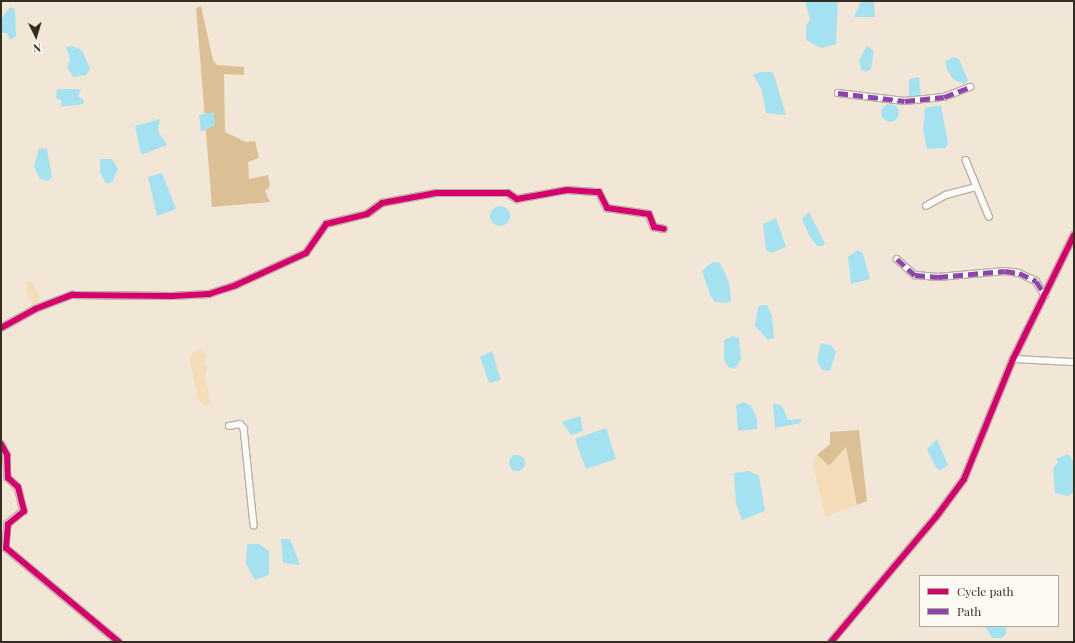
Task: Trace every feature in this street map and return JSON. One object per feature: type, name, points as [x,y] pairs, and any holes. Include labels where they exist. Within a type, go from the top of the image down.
[{"type":"street","points":[[838,93],[905,101],[944,97],[970,88]]},
{"type":"street","points":[[966,160],[989,216]]},
{"type":"street","points":[[926,206],[946,195],[976,187]]},
{"type":"street","points":[[1,328],[35,309],[72,295],[172,296],[208,294],[236,285],[306,253],[326,224],[367,214],[382,203],[436,193],[508,193],[517,199],[572,190],[598,192],[607,208],[649,214],[654,227],[664,229]]},
{"type":"street","points":[[832,642],[936,517],[964,479],[1013,359],[1074,235]]},
{"type":"street","points":[[897,259],[915,275],[938,277],[1005,271],[1019,273],[1036,281],[1045,295]]},
{"type":"street","points":[[1013,359],[1074,362]]},
{"type":"street","points":[[229,426],[240,424],[244,428],[254,525]]},
{"type":"street","points":[[1,444],[7,455],[8,478],[18,488],[24,511],[8,524],[6,548],[119,642]]},
{"type":"shaded area","points":[[201,6],[213,60],[217,65],[244,67],[244,75],[224,74],[225,132],[246,142],[255,141],[259,158],[248,162],[249,179],[268,175],[270,186],[265,191],[270,202],[212,207],[196,8]]},
{"type":"shaded area","points":[[27,282],[32,282],[40,298],[35,307],[26,292]]},
{"type":"shaded area","points":[[199,349],[207,354],[203,364],[207,366],[205,377],[211,403],[205,406],[198,399],[190,362],[191,354]]},
{"type":"shaded area","points":[[859,430],[867,501],[857,505],[846,447],[829,466],[817,455],[830,444],[830,432]]},
{"type":"shaded area","points":[[846,446],[857,505],[825,517],[812,461],[817,455],[829,465]]},
{"type":"water","points":[[805,1],[838,1],[836,44],[821,48],[806,40],[806,26],[810,19]]},
{"type":"water","points":[[861,1],[874,1],[875,17],[854,17]]},
{"type":"water","points":[[10,7],[15,9],[16,36],[10,40],[7,33],[1,33],[1,19]]},
{"type":"water","points":[[72,46],[82,50],[90,69],[86,75],[73,77],[67,67],[70,59],[66,47]]},
{"type":"water","points":[[867,46],[874,51],[871,69],[866,72],[861,70],[859,60]]},
{"type":"water","points":[[954,57],[959,59],[968,80],[965,84],[954,80],[947,70],[945,61]]},
{"type":"water","points":[[761,72],[773,72],[786,115],[766,113],[762,90],[753,75]]},
{"type":"water","points":[[919,77],[921,96],[909,97],[909,79]]},
{"type":"water","points":[[57,89],[81,89],[78,96],[84,100],[83,104],[60,107],[62,101],[56,98]]},
{"type":"water","points":[[886,104],[894,104],[899,109],[897,120],[894,122],[886,122],[881,117],[881,109]]},
{"type":"water","points":[[941,105],[948,143],[946,148],[927,149],[923,130],[925,108]]},
{"type":"water","points":[[214,112],[215,125],[201,132],[199,115]]},
{"type":"water","points":[[160,119],[158,131],[167,145],[141,155],[135,126]]},
{"type":"water","points":[[39,148],[47,149],[52,177],[48,181],[40,179],[34,167]]},
{"type":"water","points":[[100,159],[112,159],[118,169],[112,182],[106,184],[100,172]]},
{"type":"water","points":[[162,173],[176,209],[157,216],[148,177]]},
{"type":"water","points":[[500,206],[507,209],[510,216],[507,223],[500,226],[493,223],[490,216],[493,209]]},
{"type":"water","points":[[809,212],[825,243],[823,246],[817,246],[809,235],[802,219]]},
{"type":"water","points":[[776,218],[786,247],[771,253],[766,250],[763,224]]},
{"type":"water","points":[[858,250],[863,254],[870,279],[851,284],[848,257]]},
{"type":"water","points":[[713,262],[720,263],[729,282],[731,300],[727,303],[715,302],[710,295],[702,271]]},
{"type":"water","points":[[767,305],[772,316],[774,338],[768,340],[755,326],[758,307]]},
{"type":"water","points":[[733,336],[739,338],[741,359],[735,369],[728,367],[724,360],[724,340]]},
{"type":"water","points":[[821,343],[831,345],[836,352],[830,371],[822,370],[817,361]]},
{"type":"water","points":[[492,351],[501,380],[489,383],[480,357]]},
{"type":"water","points":[[744,402],[751,406],[757,418],[757,429],[738,431],[736,405]]},
{"type":"water","points":[[773,403],[782,406],[788,420],[801,419],[801,423],[775,428]]},
{"type":"water","points":[[580,416],[583,431],[571,435],[562,422]]},
{"type":"water","points":[[606,428],[616,459],[586,469],[575,439]]},
{"type":"water","points":[[937,439],[948,465],[941,470],[936,468],[927,449]]},
{"type":"water","points":[[1068,454],[1074,462],[1074,492],[1068,496],[1055,493],[1053,469],[1058,462],[1056,459]]},
{"type":"water","points":[[514,455],[520,455],[525,460],[523,469],[520,471],[514,471],[509,466],[509,460]]},
{"type":"water","points":[[749,471],[759,476],[765,511],[742,520],[736,504],[734,473]]},
{"type":"water","points":[[281,539],[290,539],[300,565],[283,563]]},
{"type":"water","points":[[247,544],[259,544],[269,551],[269,575],[255,580],[246,564]]},
{"type":"water","points":[[986,627],[1006,627],[1006,634],[1002,638],[992,638]]},
{"type":"marked path","points":[[838,93],[905,101],[944,97],[970,87]]},
{"type":"marked path","points":[[897,259],[915,275],[938,277],[1005,271],[1019,273],[1036,281],[1045,295]]},
{"type":"cycle path","points":[[1,328],[35,309],[72,295],[172,296],[209,294],[236,285],[306,253],[326,224],[367,214],[382,203],[436,193],[508,193],[517,199],[567,190],[599,192],[607,208],[649,214],[654,227],[664,229]]},
{"type":"cycle path","points":[[831,642],[936,517],[964,479],[1013,359],[1074,235]]},
{"type":"cycle path","points":[[1,444],[7,455],[8,478],[18,487],[24,511],[8,524],[6,548],[119,642]]}]
